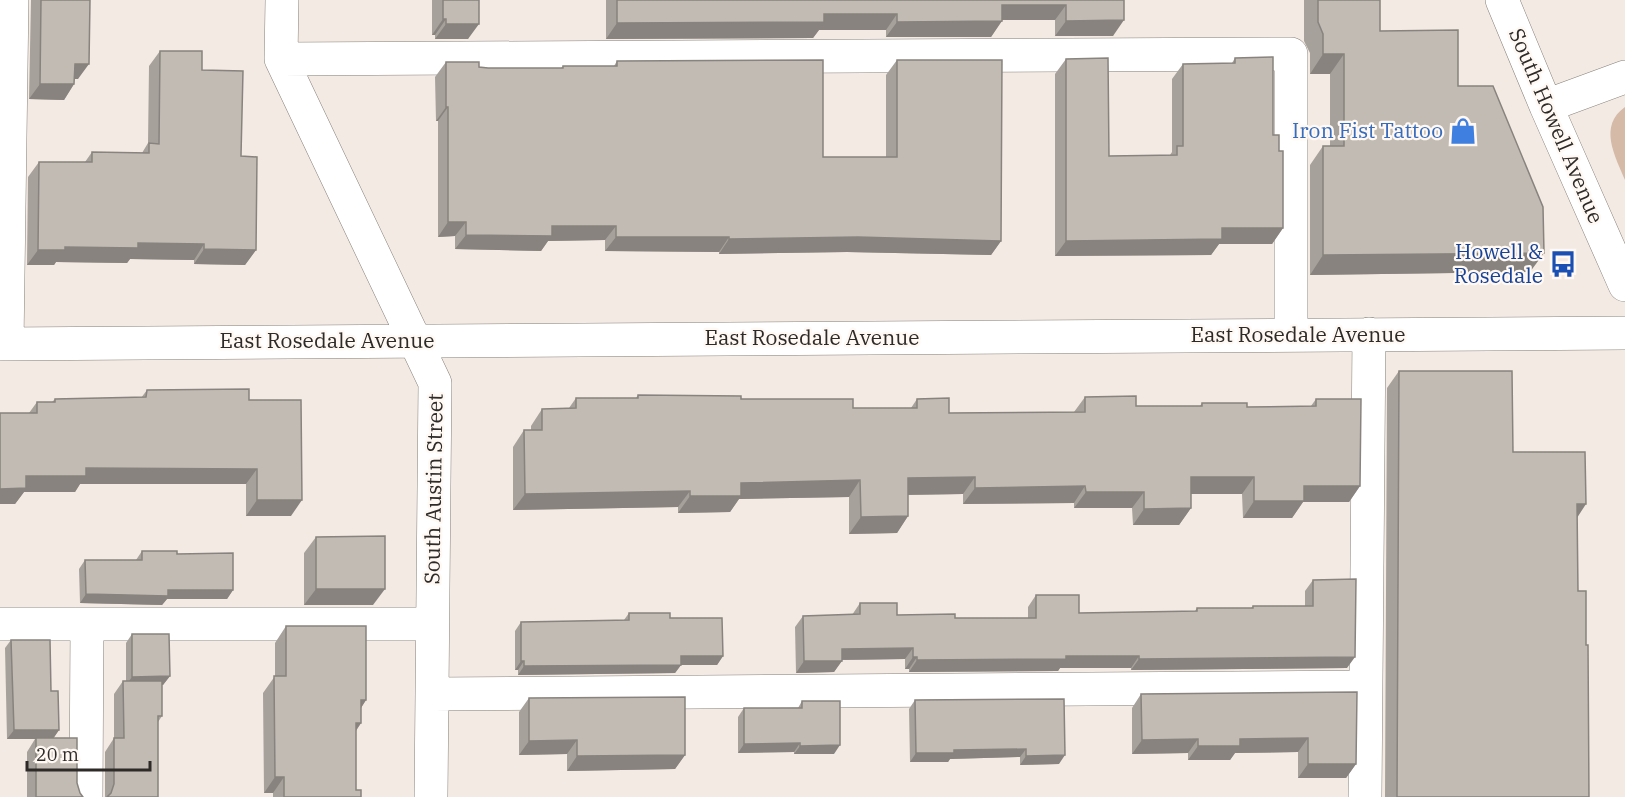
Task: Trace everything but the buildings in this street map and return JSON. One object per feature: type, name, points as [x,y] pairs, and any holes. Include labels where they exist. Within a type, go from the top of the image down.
[{"type":"street","points":[[3,344],[6,66],[12,0]]},
{"type":"street","name":"South Austin Street","points":[[282,0],[281,59],[435,382],[431,797]]},
{"type":"street","name":"South Howell Avenue","points":[[1502,0],[1545,106],[1625,285]]},
{"type":"street","points":[[281,59],[1291,54],[1291,335]]},
{"type":"street","points":[[1545,106],[1625,77]]},
{"type":"street","name":"East Rosedale Avenue","points":[[3,344],[1625,333]]},
{"type":"street","points":[[1365,797],[1370,334]]},
{"type":"street","points":[[0,624],[432,624]]},
{"type":"street","points":[[86,797],[87,625]]},
{"type":"street","points":[[432,694],[1365,687]]},
{"type":"shaded area","points":[[1625,107],[1625,180],[1613,151],[1610,132],[1612,123]]},
{"type":"place","name":"Iron Fist Tattoo","points":[[1463,131]]},
{"type":"place","name":"Howell & Rosedale","points":[[1563,264]]}]
